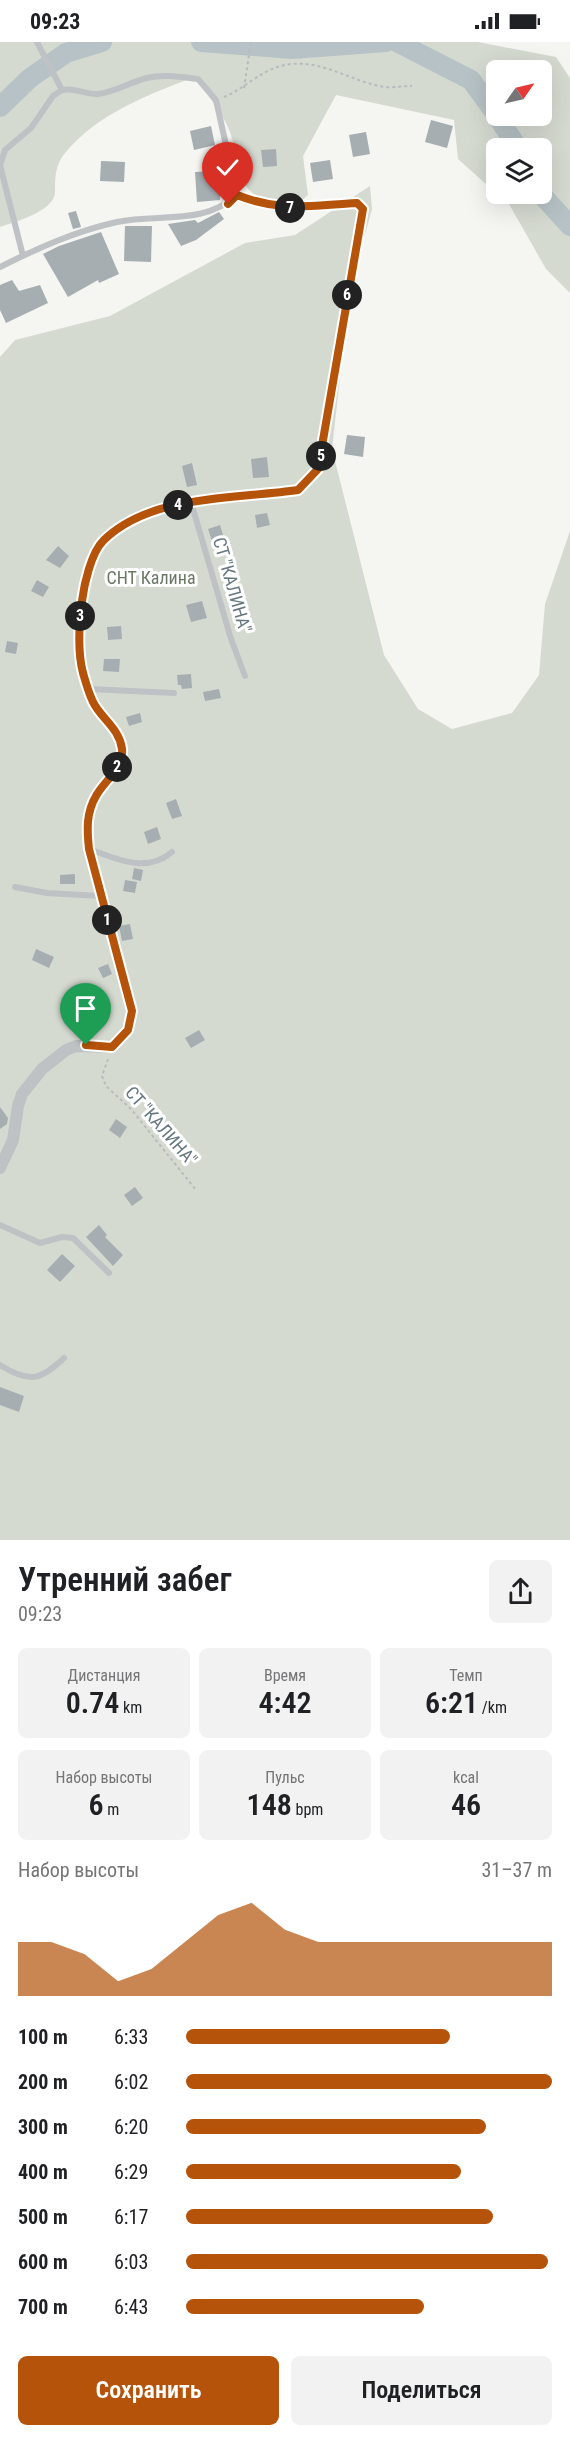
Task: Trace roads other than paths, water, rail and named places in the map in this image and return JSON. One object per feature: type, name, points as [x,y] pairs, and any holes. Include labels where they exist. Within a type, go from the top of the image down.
[{"type":"street","points":[[0,1168],[13,1140],[22,1094],[42,1069],[66,1050],[76,1046],[112,1047]]},
{"type":"lane","points":[[37,42],[61,88]]},
{"type":"lane","points":[[23,256],[0,165],[5,150],[31,128],[61,88],[99,94],[146,79],[172,75],[198,80],[216,100],[237,195]]},
{"type":"lane","points":[[0,267],[73,234],[120,221],[182,218],[209,212],[228,204],[237,195]]},
{"type":"lane","points":[[112,1047],[128,1030],[132,1011],[100,896],[89,849],[86,824],[96,794],[119,765],[122,750],[115,729],[95,706],[83,673],[79,628],[84,581],[102,542],[133,521],[161,509],[191,502],[298,490],[318,469],[363,209],[357,203],[293,209],[256,203],[237,195]]},
{"type":"lane","name":"СТ \"КАЛИНА\"","points":[[191,502],[231,639],[245,676]]},
{"type":"lane","points":[[89,689],[174,693]]},
{"type":"lane","points":[[89,849],[135,864],[152,863],[172,852]]},
{"type":"lane","points":[[15,887],[47,893],[100,896]]},
{"type":"lane","points":[[0,1225],[40,1243],[62,1237],[73,1239],[109,1273]]},
{"type":"lane","points":[[0,1365],[23,1377],[33,1378],[53,1369],[64,1358]]},
{"type":"waterway","points":[[0,107],[30,78],[66,53],[102,42]]},
{"type":"waterway","points":[[201,42],[292,49],[386,42]]},
{"type":"waterway","points":[[397,42],[471,80],[486,100]]},
{"type":"waterway","points":[[504,126],[511,138]]},
{"type":"waterway","points":[[550,204],[570,226]]},
{"type":"park label","name":"СНТ Калина","points":[[151,578]]}]
